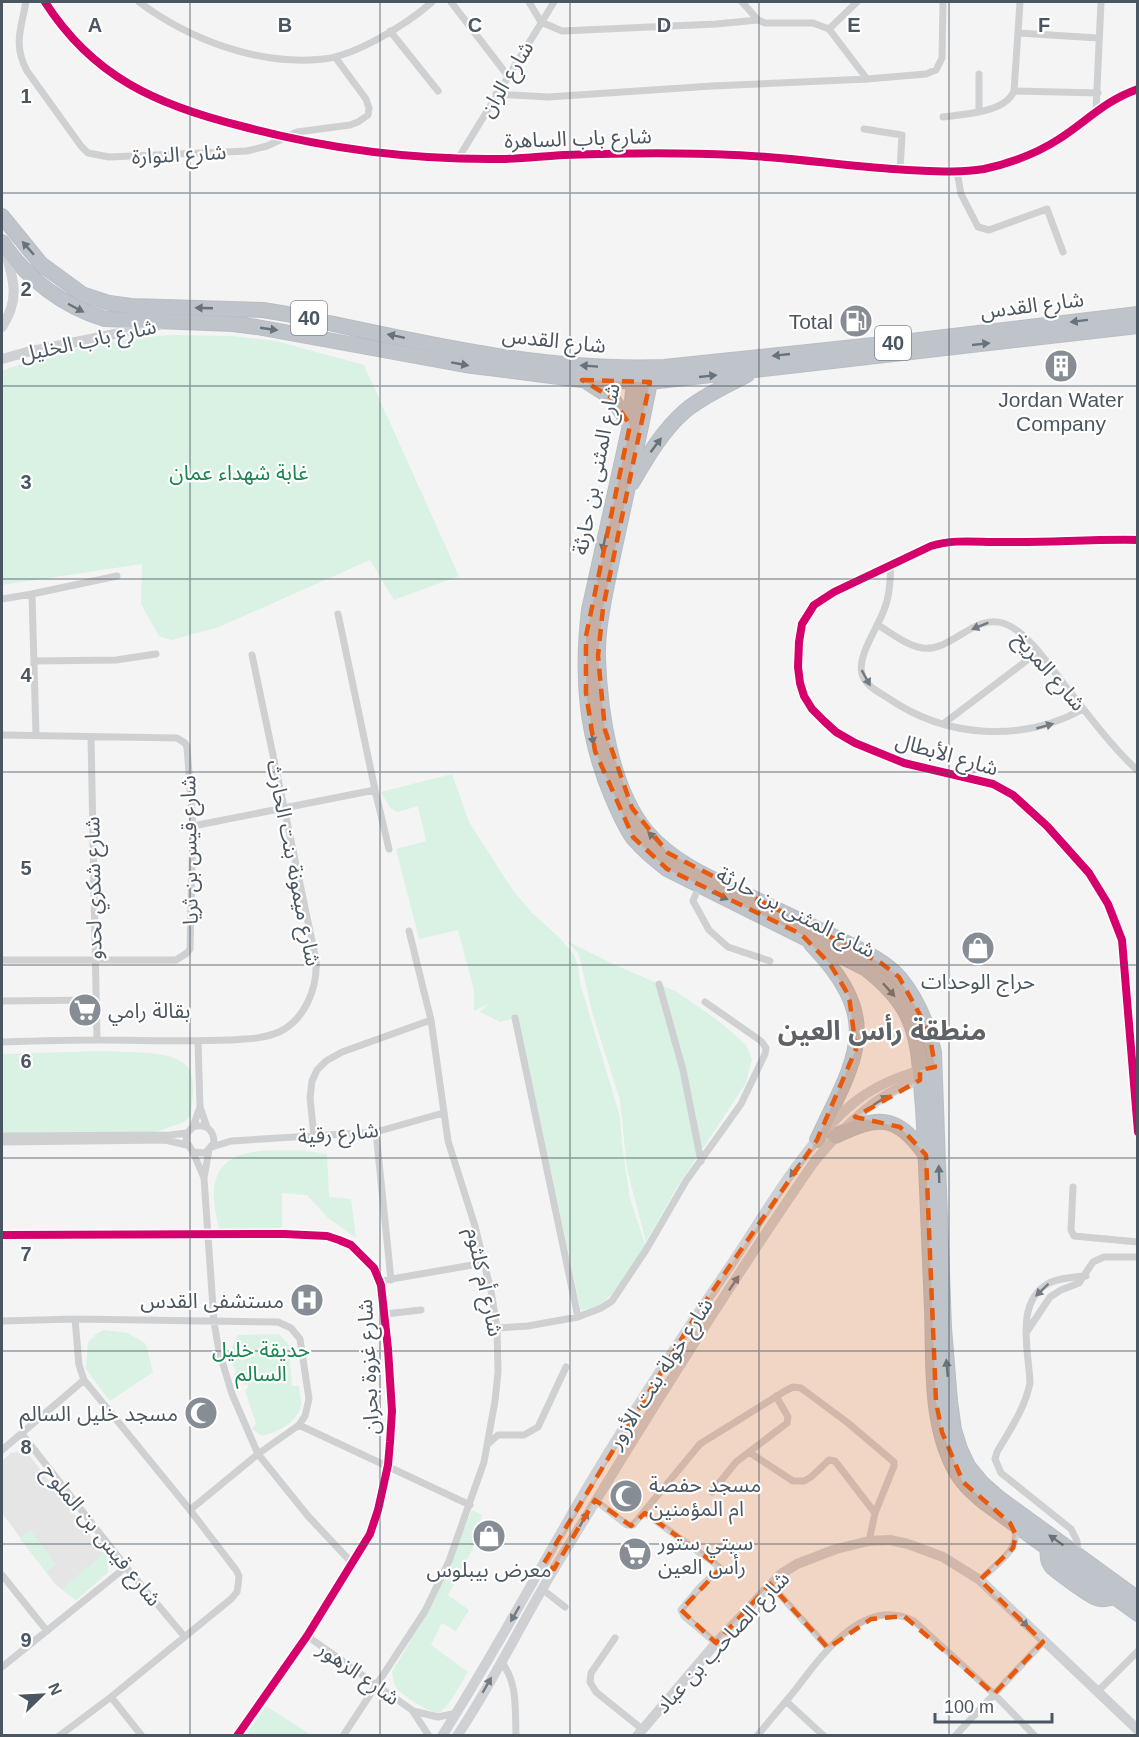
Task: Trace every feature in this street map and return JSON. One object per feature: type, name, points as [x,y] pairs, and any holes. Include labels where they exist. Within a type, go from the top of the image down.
[{"type":"highway","name":"شارع القدس","points":[[2,216],[41,264],[82,294],[109,303],[263,310],[461,350],[584,366],[641,368],[911,341],[1137,314]]},
{"type":"highway","name":"شارع القدس","points":[[3,245],[40,284],[63,301],[84,313],[105,319],[257,327],[465,365],[582,380],[642,383],[1137,326]]},
{"type":"highway","name":"شارع المثنى بن حارثة","points":[[641,368],[642,383],[625,495],[603,608],[598,656],[600,698],[605,730],[618,776],[632,808],[646,830],[668,853],[689,867],[862,950],[899,977],[920,1010],[929,1031],[935,1072],[944,1328],[942,1432],[954,1468],[973,1493],[1010,1523],[1137,1614]]},
{"type":"highway","points":[[625,495],[651,451],[686,410],[716,391],[756,371]]},
{"type":"highway","points":[[582,380],[612,398],[630,425]]},
{"type":"highway","name":"شارع المثنى بن حارثة","points":[[642,383],[630,425],[588,619],[585,665],[591,733],[606,783],[620,816],[633,837],[667,869],[866,968],[895,996],[908,1017],[915,1036],[920,1075],[943,1401],[960,1449],[968,1466],[982,1483],[1019,1514],[1137,1599]]},
{"type":"highway","points":[[801,934],[830,964],[840,980],[855,1013],[857,1030],[852,1064],[817,1140]]},
{"type":"highway","points":[[835,1136],[862,1124],[880,1121],[891,1123],[908,1134],[926,1155]]},
{"type":"street","name":"شارع النوارة","points":[[26,2],[18,45],[20,58],[88,153],[109,157],[247,151],[267,146],[304,130],[350,125],[368,115],[369,108],[366,99],[335,57]]},
{"type":"street","name":"شارع باب الساهرة","points":[[45,2],[66,33],[90,57],[120,79],[158,99],[203,117],[284,138],[359,151],[501,159],[599,154],[689,153],[753,156],[900,170],[957,171],[981,169],[1023,158],[1060,138],[1096,110],[1137,89]]},
{"type":"street","points":[[139,2],[187,32],[242,52],[268,58],[313,59],[335,57],[390,32],[432,2]]},
{"type":"street","points":[[451,2],[508,76]]},
{"type":"street","points":[[529,2],[541,22],[555,29],[573,32],[758,20]]},
{"type":"street","name":"شارع الران","points":[[459,157],[554,2]]},
{"type":"street","points":[[742,2],[758,20],[765,23],[813,23],[829,29],[867,79]]},
{"type":"street","points":[[829,29],[857,2]]},
{"type":"street","points":[[496,94],[548,97],[926,74],[936,69],[942,58],[943,2]]},
{"type":"street","points":[[943,117],[979,112],[1001,105],[1011,98],[1014,91],[1020,2]]},
{"type":"street","points":[[1096,110],[1101,2]]},
{"type":"street","points":[[390,32],[438,91]]},
{"type":"street","points":[[1018,33],[1098,38]]},
{"type":"street","points":[[979,74],[979,112]]},
{"type":"street","points":[[1014,91],[1098,93]]},
{"type":"street","points":[[864,129],[902,135],[900,170]]},
{"type":"street","points":[[957,171],[961,194],[978,227],[989,230],[1047,209],[1063,252]]},
{"type":"street","name":"شارع باب الخليل","points":[[2,327],[13,307],[15,291],[3,245]]},
{"type":"street","name":"شارع باب الخليل","points":[[2,360],[27,351],[176,322]]},
{"type":"street","name":"شارع الأبطال","points":[[1137,540],[947,541],[931,546],[834,592],[814,605],[801,624],[798,667],[804,696],[812,708],[836,732],[855,743],[904,764],[984,781],[1008,792],[1047,826],[1089,873],[1108,904],[1122,940],[1137,1132]]},
{"type":"street","points":[[891,565],[889,592],[861,667],[865,681],[915,715],[943,724],[988,732],[1026,730],[1065,719],[1083,709]]},
{"type":"street","points":[[2,599],[117,576]]},
{"type":"street","points":[[32,594],[36,735]]},
{"type":"street","points":[[338,614],[389,849]]},
{"type":"street","name":"شارع المريخ","points":[[878,625],[912,645],[929,648],[946,644],[979,625],[1003,623],[1016,630],[1038,652],[1083,709],[1137,771]]},
{"type":"street","points":[[943,724],[1038,652]]},
{"type":"street","points":[[34,661],[116,660],[156,654]]},
{"type":"street","name":"شارع ميمونة بنت الحارث","points":[[2,1042],[96,1040],[198,1042],[257,1038],[278,1032],[295,1022],[312,993],[316,978],[316,960],[252,655]]},
{"type":"street","name":"شارع قيس بن ثريا","points":[[2,735],[177,738],[187,747],[193,825],[190,949],[188,953],[176,960],[2,960]]},
{"type":"street","name":"شارع شكري لحدو","points":[[91,737],[96,1040]]},
{"type":"street","points":[[193,825],[375,790]]},
{"type":"street","points":[[699,886],[693,901],[710,930],[728,947],[771,961]]},
{"type":"street","name":"شارع أم كلثوم","points":[[343,1736],[437,1589],[449,1561],[470,1504],[488,1444],[498,1372],[498,1328],[475,1226],[453,1160],[443,1113],[431,1020],[409,931]]},
{"type":"street","points":[[659,984],[683,1070],[701,1161]]},
{"type":"street","points":[[2,1001],[96,1000]]},
{"type":"street","points":[[498,1328],[528,1326],[578,1317],[612,1301],[646,1250],[686,1181],[749,1089],[766,1048],[761,1041],[705,1002]]},
{"type":"street","points":[[515,1018],[578,1317]]},
{"type":"street","points":[[314,1136],[310,1098],[312,1081],[317,1070],[326,1060],[431,1020]]},
{"type":"street","points":[[198,1042],[200,1107],[207,1127],[213,1134],[204,1178],[214,1322],[231,1394],[258,1455],[308,1516],[352,1563]]},
{"type":"street","name":"شارع خولة بنت الأزور","points":[[457,1736],[542,1589],[549,1566],[603,1463],[686,1331],[781,1190],[817,1140],[856,1102],[873,1090],[906,1074],[920,1075],[935,1072]]},
{"type":"street","name":"شارع خولة بنت الأزور","points":[[442,1736],[549,1566],[595,1500],[669,1381],[801,1181],[835,1136],[865,1110],[920,1075]]},
{"type":"street","points":[[2,1136],[187,1133],[193,1127],[200,1107]]},
{"type":"street","name":"شارع رقية","points":[[211,1149],[231,1141],[376,1132],[443,1113]]},
{"type":"street","points":[[193,1127],[203,1125],[207,1127]]},
{"type":"street","points":[[376,1132],[392,1280]]},
{"type":"street","points":[[187,1133],[187,1145]]},
{"type":"street","name":"شارع رقية","points":[[213,1134],[231,1141]]},
{"type":"street","points":[[2,1142],[165,1140],[187,1145],[193,1152],[204,1178]]},
{"type":"street","points":[[193,1152],[201,1154],[211,1149]]},
{"type":"street","points":[[1073,1187],[1071,1230],[1074,1236],[1137,1242]]},
{"type":"street","name":"شارع غزوة بحران","points":[[2,1234],[327,1236],[351,1245],[374,1268],[381,1281],[392,1411],[388,1466],[374,1523],[307,1636],[237,1736]]},
{"type":"street","points":[[1026,1333],[1050,1297],[1079,1283],[1086,1276],[1089,1266],[1098,1258],[1137,1257]]},
{"type":"street","points":[[381,1281],[484,1263]]},
{"type":"street","points":[[1078,1555],[1077,1541],[1071,1529],[1001,1473],[995,1459],[1029,1392],[1025,1320],[1031,1303],[1043,1287],[1057,1280],[1086,1276]]},
{"type":"street","points":[[385,1314],[422,1310]]},
{"type":"street","points":[[59,1736],[231,1599],[237,1592],[239,1576],[190,1510],[84,1380],[79,1365],[75,1319]]},
{"type":"street","points":[[2,1321],[75,1319],[278,1322],[285,1323],[297,1333],[300,1339],[309,1399],[308,1408],[299,1425],[190,1510]]},
{"type":"street","points":[[488,1444],[498,1435],[524,1435],[538,1427],[566,1367]]},
{"type":"street","points":[[2,1450],[84,1380]]},
{"type":"street","points":[[595,1500],[631,1526],[700,1444],[793,1387],[805,1390],[892,1459],[894,1466],[875,1513],[869,1541]]},
{"type":"street","points":[[712,1492],[731,1467],[787,1423],[788,1417],[776,1396]]},
{"type":"street","points":[[299,1425],[470,1504]]},
{"type":"street","name":"شارع قيس بن الملوح","points":[[22,1434],[126,1567],[184,1636]]},
{"type":"street","points":[[749,1452],[794,1481],[804,1481],[824,1463],[833,1460],[875,1513]]},
{"type":"street","points":[[645,1512],[718,1566],[717,1571],[681,1610],[684,1616],[716,1643]]},
{"type":"street","points":[[980,1580],[1013,1548],[1016,1535],[1010,1523]]},
{"type":"street","name":"شارع الصاحب بن عباد","points":[[640,1732],[770,1584],[797,1564],[837,1549],[869,1541],[890,1540],[944,1557],[980,1580],[1137,1730]]},
{"type":"street","points":[[2,1667],[126,1567]]},
{"type":"street","points":[[2,1575],[47,1631]]},
{"type":"street","points":[[770,1584],[828,1648]]},
{"type":"street","points":[[542,1589],[565,1607]]},
{"type":"street","points":[[757,1736],[828,1648],[846,1632],[871,1618],[883,1615],[904,1616],[914,1621],[994,1694],[1035,1736]]},
{"type":"street","name":"شارع الزهور","points":[[307,1636],[411,1710],[429,1736]]},
{"type":"street","points":[[615,1638],[591,1673],[590,1682],[596,1692],[640,1732]]},
{"type":"street","points":[[955,1736],[1043,1642]]},
{"type":"street","points":[[1098,1691],[1137,1651]]},
{"type":"street","points":[[501,1661],[514,1687],[516,1736]]},
{"type":"street","points":[[111,1696],[142,1736]]},
{"type":"street","points":[[786,1701],[824,1736]]},
{"type":"street","name":"شارع الزهور","points":[[411,1710],[438,1718],[457,1713]]},
{"type":"highlighted area","points":[[582,380],[650,382],[603,608],[598,656],[605,730],[632,808],[668,853],[881,963],[899,977],[929,1031],[935,1067],[920,1070],[920,1080],[855,1117],[900,1127],[926,1155],[936,1402],[942,1432],[963,1482],[1010,1523],[1016,1535],[1013,1548],[980,1580],[1043,1642],[994,1694],[904,1616],[871,1619],[828,1648],[770,1584],[716,1643],[681,1610],[721,1568],[645,1513],[631,1526],[595,1500],[554,1569],[544,1563],[698,1312],[817,1140],[856,1049],[849,996],[830,964],[801,934],[667,869],[633,837],[595,751],[586,693],[586,636],[630,425],[612,398]]},
{"type":"shaded area","points":[[20,1452],[30,1456],[107,1557],[108,1572],[76,1600],[55,1584],[2,1513],[2,1461],[11,1453]]},
{"type":"green space","name":"غابة شهداء عمان","points":[[173,335],[232,336],[276,341],[364,365],[459,576],[394,600],[370,560],[219,627],[171,640],[159,636],[141,604],[142,564],[2,585],[2,371],[86,346]]},
{"type":"green space","points":[[452,774],[469,822],[512,889],[532,913],[559,937],[574,955],[580,983],[620,1117],[630,1199],[646,1247],[613,1293],[601,1304],[581,1311],[530,1074],[515,1018],[500,1022],[480,1012],[488,1004],[474,1011],[474,990],[458,930],[419,939],[396,849],[426,841],[418,806],[397,812],[390,808],[381,792]]},
{"type":"green space","points":[[567,941],[677,992],[720,1022],[746,1045],[752,1059],[746,1083],[676,1189],[646,1242],[627,1169],[620,1100],[592,1012],[578,953]]},
{"type":"green space","points":[[104,1051],[163,1055],[183,1063],[189,1069],[192,1080],[191,1115],[184,1122],[156,1132],[2,1134],[2,1054]]},
{"type":"green space","points":[[299,1150],[327,1154],[329,1197],[351,1199],[356,1238],[327,1217],[307,1195],[282,1193],[282,1228],[220,1232],[214,1195],[218,1173],[225,1164],[248,1153]]},
{"type":"green space","points":[[104,1330],[128,1333],[146,1344],[153,1372],[110,1401],[86,1369],[88,1342]]},
{"type":"green space","name":"حديقة خليل السالم","points":[[279,1334],[289,1345],[292,1386],[299,1386],[301,1406],[299,1412],[286,1426],[262,1436],[252,1429],[256,1423],[245,1391],[249,1386],[233,1374],[236,1371],[231,1353],[238,1335]]},
{"type":"green space","points":[[472,1510],[482,1515],[473,1548],[448,1595],[469,1610],[456,1631],[442,1623],[431,1645],[468,1672],[446,1707],[434,1713],[398,1690],[394,1684],[392,1672],[432,1604]]},
{"type":"green space","points":[[30,1530],[56,1564],[46,1572],[20,1539]]},
{"type":"green space","points":[[104,1553],[107,1557],[108,1572],[76,1600],[62,1589]]},
{"type":"green space","points":[[266,1706],[311,1735],[246,1735]]},
{"type":"cycle path","points":[[45,2],[84,50],[106,69],[155,97],[182,108],[210,118],[305,141],[370,152],[435,158],[516,159],[585,154],[691,153],[756,156],[908,170],[975,170],[1004,164],[1041,149],[1059,139],[1105,105],[1138,89]]},
{"type":"cycle path","points":[[1138,540],[965,541],[931,546],[834,592],[814,605],[802,624],[798,667],[804,696],[812,709],[836,732],[855,743],[904,763],[993,784],[1013,795],[1047,826],[1089,873],[1108,904],[1122,940],[1138,1132]]},
{"type":"cycle path","points":[[2,1235],[284,1234],[327,1236],[351,1245],[374,1268],[381,1285],[392,1411],[388,1465],[378,1510],[370,1534],[307,1636],[237,1736]]},
{"type":"place","name":"Total","points":[[856,321]]},
{"type":"place","name":"Jordan Water Company","points":[[1061,366]]},
{"type":"place","name":"حراج الوحدات","points":[[978,948]]},
{"type":"place","name":"بقالة رامي","points":[[85,1010]]},
{"type":"place","name":"مستشفى القدس","points":[[307,1300]]},
{"type":"place","name":"مسجد خليل السالم","points":[[201,1413]]},
{"type":"place","name":"مسجد حفصة ام المؤمنين","points":[[626,1496]]},
{"type":"place","name":"معرض بيبلوس","points":[[489,1536]]},
{"type":"place","name":"سيتي ستور رأس العين","points":[[635,1554]]},
{"type":"district","name":"منطقة رأس العين","points":[[882,1031]]}]
